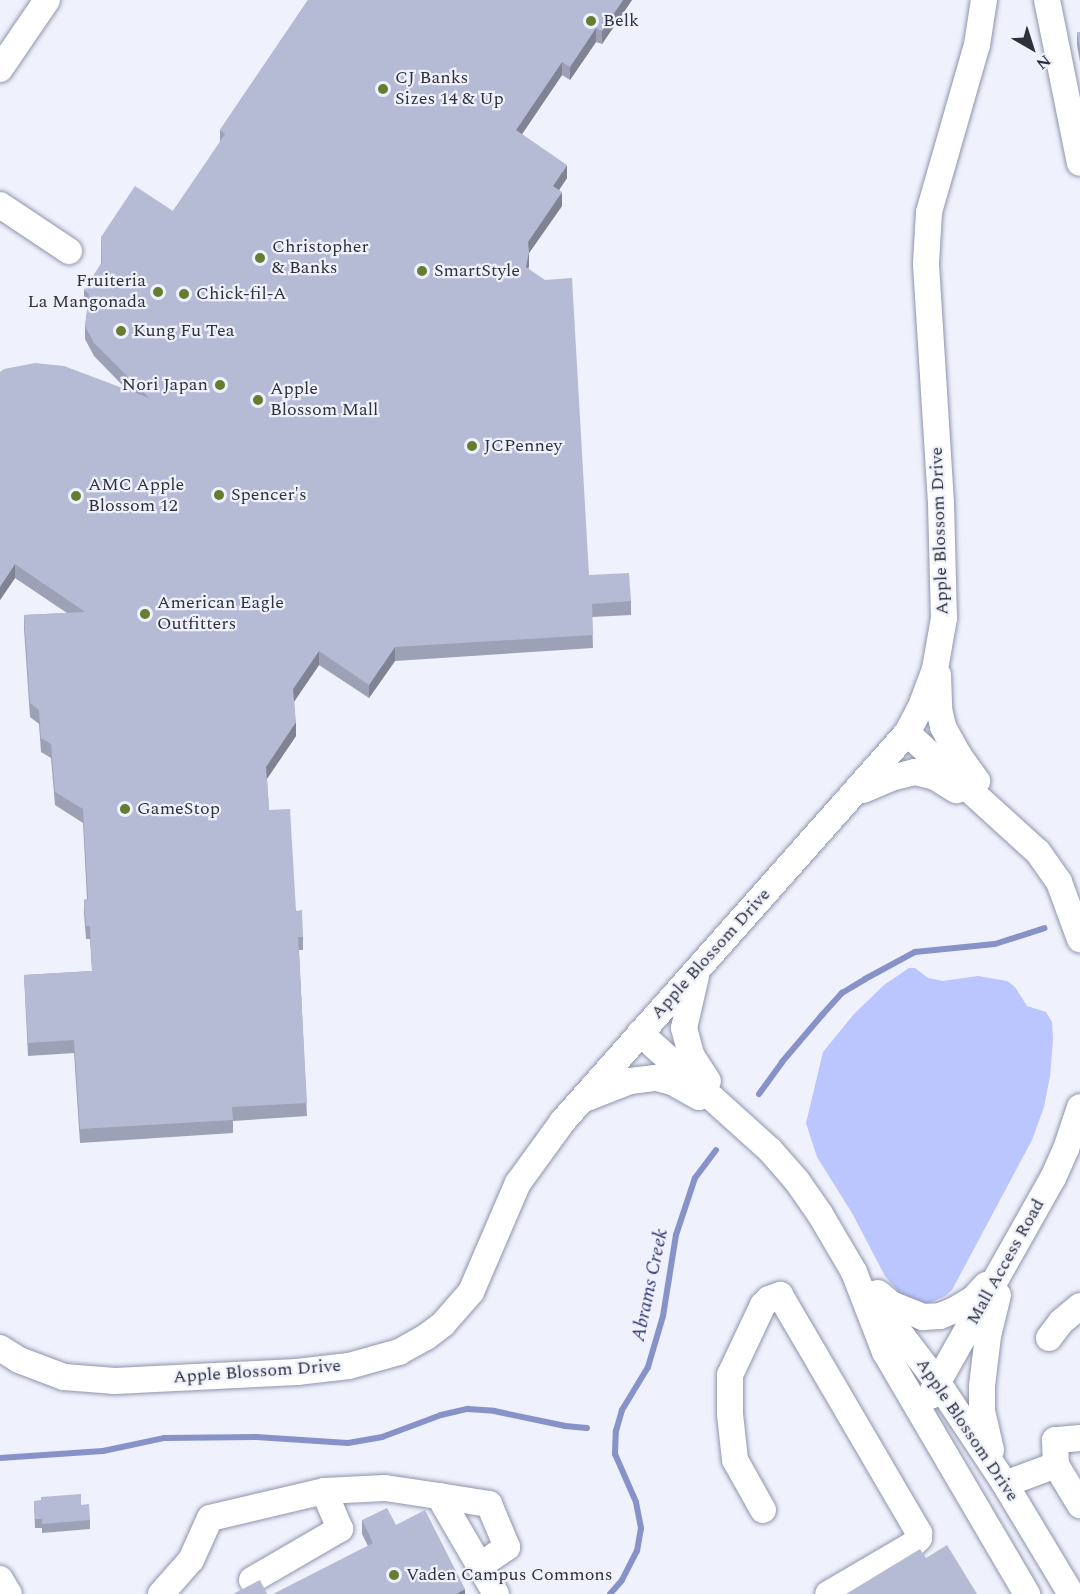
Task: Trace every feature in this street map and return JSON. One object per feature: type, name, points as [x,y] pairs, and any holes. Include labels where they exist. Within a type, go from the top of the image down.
[{"type":"street","points":[[0,69],[47,0]]},
{"type":"street","name":"Apple Blossom Drive","points":[[0,1348],[19,1360],[64,1377],[115,1381],[297,1372],[362,1364],[399,1352],[443,1324],[471,1292],[518,1183],[542,1147],[907,733],[927,692],[938,658],[945,596],[926,240],[934,185],[977,45],[984,0]]},
{"type":"street","points":[[1047,0],[1080,163]]},
{"type":"street","points":[[0,205],[69,251]]},
{"type":"street","points":[[938,658],[939,708],[943,727],[958,756],[1014,829]]},
{"type":"street","points":[[907,733],[1038,852],[1059,882],[1080,939]]},
{"type":"street","points":[[854,794],[904,774],[925,773],[946,783],[1014,829]]},
{"type":"street","points":[[698,969],[685,1015],[685,1041],[698,1068],[733,1115]]},
{"type":"street","name":"Apple Blossom Drive","points":[[640,1034],[733,1115],[797,1180],[854,1272],[939,1383],[1005,1484],[1071,1594]]},
{"type":"street","points":[[581,1101],[630,1081],[656,1078],[672,1082],[733,1115]]},
{"type":"street","name":"Mall Access Road","points":[[920,1411],[939,1383],[1053,1178],[1066,1149],[1080,1107]]},
{"type":"street","points":[[1053,1178],[1080,1152]]},
{"type":"street","points":[[854,1272],[891,1304],[923,1317],[940,1316],[973,1299],[1005,1265]]},
{"type":"street","points":[[1005,1265],[988,1336],[982,1412],[986,1437],[1005,1484],[1056,1465]]},
{"type":"street","name":"Apple Blossom Drive","points":[[854,1272],[885,1352],[1027,1594]]},
{"type":"street","points":[[763,1510],[735,1460],[730,1414],[730,1375],[763,1305],[769,1299],[780,1295],[919,1533],[919,1538],[912,1545],[828,1594]]},
{"type":"street","points":[[1049,1338],[1061,1322],[1080,1306]]},
{"type":"street","points":[[1080,1438],[1055,1440],[1056,1465],[1080,1505]]},
{"type":"street","points":[[161,1594],[191,1560],[210,1518],[324,1491],[385,1488],[489,1504],[507,1547],[480,1566]]},
{"type":"street","points":[[252,1580],[340,1529],[324,1491]]},
{"type":"street","points":[[438,1496],[496,1594]]},
{"type":"street","points":[[0,1579],[9,1594]]},
{"type":"shaded area","points":[[909,968],[915,968],[928,978],[943,981],[978,976],[1007,981],[1015,987],[1027,1006],[1046,1012],[1052,1022],[1053,1039],[1050,1076],[1044,1107],[1032,1140],[952,1290],[945,1296],[927,1304],[902,1296],[885,1276],[852,1213],[817,1157],[806,1123],[823,1052],[854,1014],[884,985]]},
{"type":"building","points":[[308,0],[623,0],[602,31],[596,28],[570,67],[562,62],[516,130],[567,165],[553,186],[562,192],[528,242],[526,267],[545,280],[572,278],[589,575],[629,573],[631,601],[592,604],[593,635],[395,647],[369,685],[319,651],[293,689],[296,722],[266,767],[269,810],[290,809],[296,911],[302,910],[303,937],[298,937],[307,1103],[232,1107],[233,1120],[80,1129],[74,1040],[28,1043],[24,975],[92,971],[90,926],[86,926],[84,900],[88,899],[83,809],[55,792],[51,744],[41,738],[39,710],[30,703],[24,615],[85,612],[15,564],[0,587],[0,372],[4,369],[35,363],[64,366],[149,398],[94,343],[85,326],[89,294],[84,290],[102,263],[101,237],[135,186],[173,211],[225,134],[220,130]]},
{"type":"building","points":[[1077,32],[1080,32],[1080,49]]},
{"type":"building","points":[[81,1494],[81,1505],[89,1504],[90,1520],[42,1524],[42,1519],[35,1519],[34,1501],[41,1500],[41,1497]]},
{"type":"building","name":"Vaden Campus Commons","points":[[387,1508],[396,1525],[425,1510],[465,1589],[456,1594],[273,1594],[373,1543],[362,1520]]},
{"type":"building","points":[[947,1545],[977,1594],[846,1594],[920,1549],[926,1558]]},
{"type":"building","points":[[260,1580],[267,1594],[233,1594]]},
{"type":"waterway","name":"Abrams Creek","points":[[759,1094],[782,1062],[842,993],[865,979],[915,952],[995,944],[1045,928]]},
{"type":"waterway","name":"Abrams Creek","points":[[610,1594],[622,1580],[637,1551],[641,1528],[636,1502],[615,1454],[616,1431],[622,1410],[648,1367],[663,1316],[676,1235],[695,1178],[716,1150]]},
{"type":"waterway","points":[[0,1458],[103,1451],[164,1438],[256,1437],[348,1443],[382,1437],[441,1415],[468,1409],[494,1411],[565,1426],[587,1428]]},
{"type":"place","name":"Belk","points":[[591,21]]},
{"type":"place","name":"CJ Banks Sizes 14 & Up","points":[[383,89]]},
{"type":"place","name":"Christopher & Banks","points":[[260,258]]},
{"type":"place","name":"SmartStyle","points":[[422,271]]},
{"type":"place","name":"Fruiteria La Mangonada","points":[[158,292]]},
{"type":"place","name":"Chick-fil-A","points":[[184,294]]},
{"type":"place","name":"Kung Fu Tea","points":[[121,331]]},
{"type":"place","name":"Nori Japan","points":[[220,385]]},
{"type":"place","name":"Apple Blossom Mall","points":[[258,400]]},
{"type":"place","name":"JCPenney","points":[[472,446]]},
{"type":"place","name":"Spencer's","points":[[219,495]]},
{"type":"place","name":"AMC Apple Blossom 12","points":[[76,496]]},
{"type":"place","name":"American Eagle Outfitters","points":[[145,614]]},
{"type":"place","name":"GameStop","points":[[125,809]]},
{"type":"place","name":"Vaden Campus Commons","points":[[394,1575]]}]
